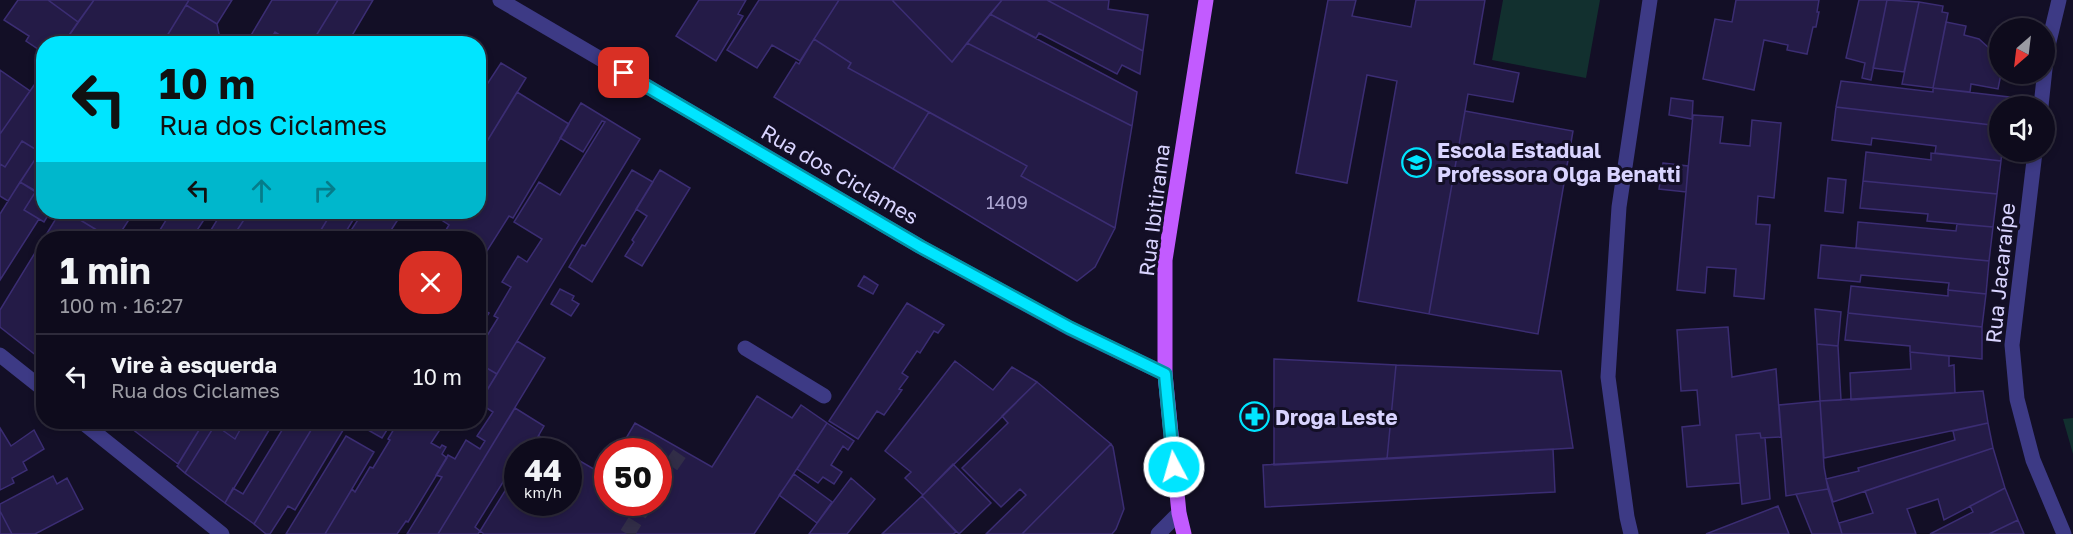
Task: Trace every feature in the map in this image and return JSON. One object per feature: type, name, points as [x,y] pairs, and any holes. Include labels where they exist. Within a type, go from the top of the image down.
[{"type":"main road","name":"Rua Ibitirama","points":[[1184,534],[1179,513],[1165,374],[1165,260],[1206,0]]},
{"type":"street","name":"Rua dos Ciclames","points":[[500,0],[921,247],[1070,328],[1165,374]]},
{"type":"street","points":[[1631,534],[1608,377],[1619,207],[1650,0]]},
{"type":"street","points":[[2042,96],[2047,50],[2060,0]]},
{"type":"street","name":"Rua Jacaraípe","points":[[2034,162],[2012,345],[2017,399],[2033,460],[2064,534]]},
{"type":"street","points":[[745,348],[824,396]]},
{"type":"street","points":[[0,355],[36,384]]},
{"type":"street","points":[[91,429],[222,534]]},
{"type":"street","points":[[1158,534],[1179,513]]},
{"type":"green space","points":[[1503,0],[1600,0],[1586,78],[1492,60]]},
{"type":"green space","points":[[2073,418],[2073,454],[2063,419]]},
{"type":"building","points":[[18,0],[48,0],[78,22],[68,36],[36,36],[36,48],[26,41],[29,36],[4,20]]},
{"type":"building","points":[[48,0],[94,0],[78,22]]},
{"type":"building","points":[[94,0],[189,0],[167,36],[69,36]]},
{"type":"building","points":[[189,0],[232,0],[217,24],[186,5]]},
{"type":"building","points":[[272,0],[338,0],[316,36],[281,36],[275,32],[273,36],[251,36]]},
{"type":"building","points":[[338,0],[373,0],[352,36],[316,36]]},
{"type":"building","points":[[699,0],[746,0],[738,14],[743,16],[716,61],[676,36]]},
{"type":"building","points":[[759,0],[839,0],[800,61],[772,45],[757,68],[727,50]]},
{"type":"building","points":[[839,0],[892,0],[952,62],[967,43],[1132,126],[1115,228],[1021,176],[1027,166],[848,68],[851,63],[814,39]]},
{"type":"building","points":[[892,0],[1002,0],[952,62]]},
{"type":"building","points":[[1002,0],[1047,0],[1143,51],[1140,74],[1122,65],[1117,74],[1039,33],[1036,38],[990,14]]},
{"type":"building","points":[[1047,0],[1109,0],[1108,9],[1148,15],[1143,51]]},
{"type":"building","points":[[1328,0],[1356,0],[1352,16],[1411,27],[1416,0],[1485,0],[1474,64],[1519,73],[1513,102],[1468,94],[1429,314],[1358,301],[1397,81],[1367,75],[1347,183],[1296,173]]},
{"type":"building","points":[[1736,0],[1819,0],[1816,27],[1813,27],[1807,54],[1787,50],[1788,45],[1764,40],[1754,90],[1703,79],[1715,19],[1732,22]]},
{"type":"building","points":[[1859,0],[1887,0],[1871,80],[1862,78],[1865,63],[1846,58]]},
{"type":"building","points":[[1887,0],[1919,2],[1904,72],[1873,68]]},
{"type":"building","points":[[1919,2],[1943,6],[1942,12],[1948,13],[1933,88],[1902,84]]},
{"type":"building","points":[[186,5],[217,24],[219,36],[167,36]]},
{"type":"building","points":[[990,14],[1137,92],[1132,126],[967,43]]},
{"type":"building","points":[[1946,22],[1966,26],[1964,35],[1979,39],[1989,48],[1989,84],[1999,84],[1998,89],[1971,84],[1970,92],[1933,88]]},
{"type":"building","points":[[814,39],[851,63],[848,68],[929,112],[893,169],[774,97],[796,62],[799,64]]},
{"type":"building","points":[[501,63],[526,78],[486,143],[486,86]]},
{"type":"building","points":[[0,70],[30,91],[0,134]]},
{"type":"building","points":[[1841,81],[1933,92],[1933,88],[2001,96],[1989,96],[1989,125],[1836,107]]},
{"type":"building","points":[[36,82],[36,150],[22,141],[5,167],[0,164],[0,134]]},
{"type":"building","points":[[517,92],[569,124],[513,218],[509,216],[486,252],[486,231],[445,231],[449,225],[440,219],[486,219],[486,143]]},
{"type":"building","points":[[1671,98],[1693,101],[1692,119],[1669,115]]},
{"type":"building","points":[[581,103],[640,139],[497,374],[486,368],[486,338],[498,318],[494,316],[511,287],[502,282],[518,256],[527,262],[542,239],[514,222],[539,182],[560,195],[605,122],[602,121],[583,152],[560,138]]},
{"type":"building","points":[[1836,107],[1989,125],[1989,160],[1935,153],[1936,146],[1872,138],[1871,145],[1832,140]]},
{"type":"building","points":[[1465,111],[1573,131],[1538,334],[1429,314]]},
{"type":"building","points":[[929,112],[1027,166],[1021,176],[1115,228],[1095,267],[1077,281],[893,169]]},
{"type":"building","points":[[1693,115],[1723,117],[1720,143],[1750,146],[1752,120],[1781,123],[1774,198],[1758,196],[1756,224],[1770,225],[1764,299],[1734,296],[1736,269],[1707,267],[1705,293],[1677,290]]},
{"type":"building","points":[[22,141],[36,150],[36,158],[8,201],[0,196],[0,164],[5,167]]},
{"type":"building","points":[[1866,152],[1931,160],[1931,153],[2001,162],[1997,194],[1863,181]]},
{"type":"building","points":[[36,158],[36,192],[20,182]]},
{"type":"building","points":[[1663,163],[1688,166],[1686,192],[1659,189]]},
{"type":"building","points":[[632,170],[653,182],[592,282],[569,267],[582,245],[585,246]]},
{"type":"building","points":[[660,170],[690,188],[642,266],[625,256],[647,216],[636,209]]},
{"type":"building","points":[[1828,178],[1846,180],[1843,213],[1825,211]]},
{"type":"building","points":[[1863,181],[1997,194],[1993,227],[1927,221],[1928,214],[1860,208]]},
{"type":"building","points":[[20,182],[36,191],[24,210],[39,219],[0,280],[0,214]]},
{"type":"building","points":[[36,191],[36,217],[24,210]]},
{"type":"building","points":[[56,219],[79,219],[98,231],[48,231]]},
{"type":"building","points":[[79,219],[129,219],[122,231],[98,231]]},
{"type":"building","points":[[167,219],[204,219],[197,231],[159,231]]},
{"type":"building","points":[[218,219],[244,219],[237,231],[210,231]]},
{"type":"building","points":[[244,219],[328,219],[320,231],[237,231]]},
{"type":"building","points":[[328,219],[354,219],[346,231],[320,231]]},
{"type":"building","points":[[358,219],[393,219],[397,221],[391,231],[351,231]]},
{"type":"building","points":[[1858,222],[1956,231],[1957,224],[1993,227],[1989,261],[1856,248]]},
{"type":"building","points":[[1821,245],[1989,261],[1986,294],[1948,290],[1949,283],[1861,275],[1860,282],[1818,278]]},
{"type":"building","points":[[36,251],[36,355],[0,327],[0,310]]},
{"type":"building","points":[[864,276],[878,285],[873,294],[858,286]]},
{"type":"building","points":[[1851,286],[1948,296],[1948,290],[1986,294],[1982,327],[1848,313]]},
{"type":"building","points":[[560,289],[574,296],[572,300],[579,304],[571,316],[551,304]]},
{"type":"building","points":[[907,303],[944,325],[938,333],[934,331],[920,353],[917,351],[902,373],[908,377],[899,389],[902,390],[884,415],[877,411],[858,439],[829,421]]},
{"type":"building","points":[[1815,309],[1841,312],[1838,346],[1817,344]]},
{"type":"building","points":[[1848,313],[1982,327],[1982,359],[1910,352],[1910,346],[1845,340]]},
{"type":"building","points":[[1728,327],[1732,377],[1776,369],[1781,437],[1761,438],[1760,433],[1736,435],[1740,483],[1687,487],[1682,427],[1700,425],[1697,390],[1681,391],[1677,330]]},
{"type":"building","points":[[517,341],[545,358],[438,534],[407,534],[442,477],[436,475],[448,455],[455,459],[466,440],[480,449],[485,441],[477,436],[482,429],[486,429],[486,422],[493,412],[486,408],[486,392]]},
{"type":"building","points":[[1817,344],[1838,346],[1841,400],[1820,401]]},
{"type":"building","points":[[1910,352],[1949,356],[1949,366],[1954,365],[1955,393],[1851,400],[1850,373],[1911,369]]},
{"type":"building","points":[[1274,359],[1396,365],[1387,459],[1274,465]]},
{"type":"building","points":[[955,361],[993,390],[1012,367],[1037,382],[923,495],[905,478],[911,472],[885,451]]},
{"type":"building","points":[[1396,365],[1561,371],[1573,448],[1387,459]]},
{"type":"building","points":[[486,368],[497,374],[486,392]]},
{"type":"building","points":[[1037,382],[1111,444],[1022,534],[986,534],[1026,495],[1020,489],[1001,507],[962,468],[1008,423],[1002,416]]},
{"type":"building","points":[[1983,391],[1988,423],[1824,458],[1820,401]]},
{"type":"building","points":[[757,396],[792,418],[801,405],[827,423],[754,534],[484,534],[480,531],[504,492],[504,516],[582,516],[582,462],[594,469],[594,516],[672,516],[672,444],[712,467]]},
{"type":"building","points":[[1820,401],[1824,467],[1828,489],[1786,496],[1779,405]]},
{"type":"building","points":[[515,408],[544,426],[537,438],[504,438],[504,480],[475,527],[480,531],[478,534],[438,534]]},
{"type":"building","points":[[635,423],[661,438],[626,438]]},
{"type":"building","points":[[827,423],[854,441],[848,450],[843,446],[831,465],[842,472],[834,484],[823,477],[818,483],[797,469]]},
{"type":"building","points":[[1988,423],[1993,448],[1833,502],[1826,479],[1859,471],[1858,468],[1955,440],[1953,431]]},
{"type":"building","points":[[0,428],[11,446],[34,430],[44,449],[23,462],[27,470],[12,478],[14,483],[0,490]]},
{"type":"building","points":[[132,429],[200,429],[178,464]]},
{"type":"building","points":[[200,429],[212,429],[185,473],[177,466]]},
{"type":"building","points":[[212,429],[221,429],[235,439],[240,429],[270,429],[225,503],[185,473]]},
{"type":"building","points":[[221,429],[240,429],[235,439]]},
{"type":"building","points":[[283,429],[312,429],[254,524],[225,503],[233,488],[243,494]]},
{"type":"building","points":[[312,429],[344,429],[295,510],[288,506],[270,534],[266,534],[254,524]]},
{"type":"building","points":[[369,429],[388,429],[382,438]]},
{"type":"building","points":[[394,429],[440,429],[431,443],[440,448],[442,445],[446,447],[442,454],[447,458],[408,522],[406,521],[397,534],[325,534],[352,489],[355,492],[370,467],[373,468],[390,440],[388,439]]},
{"type":"building","points":[[1760,433],[1761,438],[1765,438],[1770,499],[1742,504],[1736,435]]},
{"type":"building","points":[[346,436],[374,452],[325,534],[286,534]]},
{"type":"building","points":[[1111,444],[1124,509],[1112,534],[1022,534]]},
{"type":"building","points":[[1993,448],[2005,488],[1944,520],[1938,499],[1907,509],[1916,534],[1842,534],[1839,523],[1873,513],[1865,491]]},
{"type":"building","points":[[1553,449],[1555,492],[1265,507],[1263,465]]},
{"type":"building","points":[[953,464],[991,503],[959,534],[922,496]]},
{"type":"building","points":[[794,474],[832,502],[817,523],[779,495]]},
{"type":"building","points":[[53,476],[57,484],[67,478],[83,509],[35,534],[12,534],[0,511],[0,504]]},
{"type":"building","points":[[851,478],[875,499],[847,534],[809,534]]},
{"type":"building","points":[[2005,488],[2018,520],[1989,534],[1930,534],[1973,512],[1970,506]]},
{"type":"building","points":[[1828,489],[1842,534],[1812,534],[1796,494]]},
{"type":"building","points":[[922,496],[956,532],[953,534],[882,534]]},
{"type":"building","points":[[1778,506],[1789,534],[1706,534]]},
{"type":"building","points":[[0,511],[12,534],[0,534]]},
{"type":"building","points":[[2018,520],[2024,534],[1989,534]]},
{"type":"tunnel","points":[[672,465],[682,450]]},
{"type":"tunnel","points":[[627,534],[638,516]]},
{"type":"place","name":"Escola Estadual Professora Olga Benatti","points":[[1416,162]]},
{"type":"place","name":"Droga Leste","points":[[1254,417]]},
{"type":"route","points":[[624,73],[921,247],[1070,328],[1165,374],[1174,467]]}]
